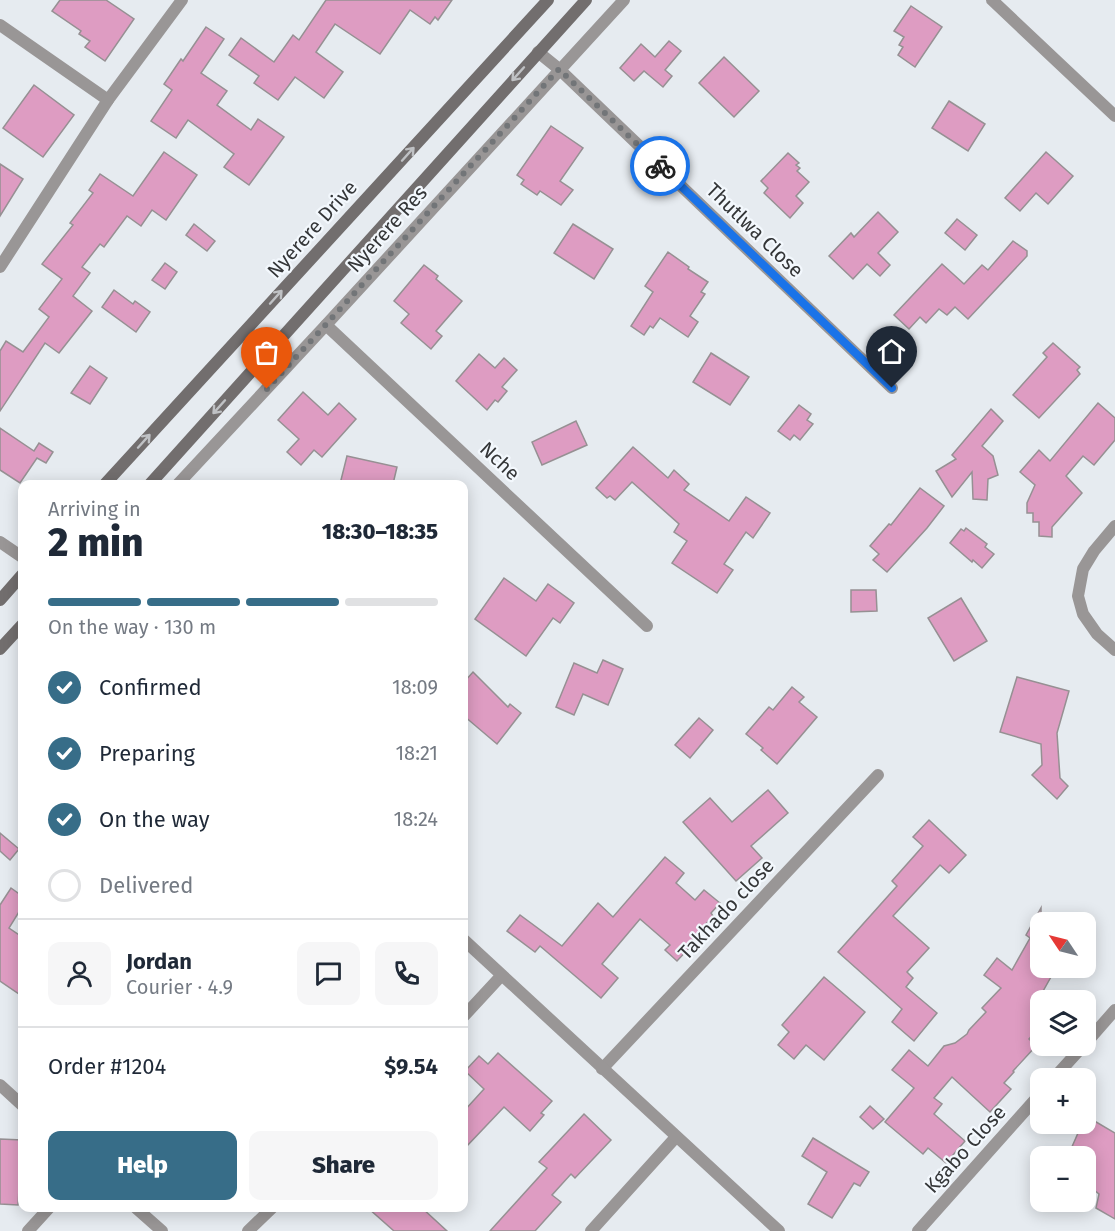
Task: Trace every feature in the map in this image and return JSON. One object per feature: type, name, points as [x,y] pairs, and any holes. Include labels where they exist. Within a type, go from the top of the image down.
[{"type":"main road","name":"Nyerere Drive","points":[[109,480],[548,0]]},
{"type":"main road","points":[[154,480],[585,0]]},
{"type":"main road","points":[[0,600],[18,580]]},
{"type":"main road","points":[[0,649],[18,629]]},
{"type":"street","points":[[0,267],[108,100],[182,0]]},
{"type":"street","name":"Nyerere Res","points":[[182,480],[624,0]]},
{"type":"street","points":[[992,0],[1115,116]]},
{"type":"street","points":[[0,25],[108,100]]},
{"type":"street","name":"Thutlwa Close","points":[[538,52],[559,69],[892,388]]},
{"type":"street","name":"Nche","points":[[326,325],[647,626]]},
{"type":"street","points":[[1115,526],[1094,551],[1083,569],[1078,596],[1083,614],[1097,634],[1115,651]]},
{"type":"street","points":[[0,542],[18,554]]},
{"type":"street","name":"Takhado close","points":[[602,1069],[878,775]]},
{"type":"street","points":[[468,944],[779,1231]]},
{"type":"street","points":[[468,1012],[501,976]]},
{"type":"street","points":[[1096,1032],[1115,1010]]},
{"type":"street","points":[[1063,1068],[1074,1056]]},
{"type":"street","points":[[0,1084],[18,1101]]},
{"type":"street","name":"Kgabo Close","points":[[918,1231],[1030,1105]]},
{"type":"street","points":[[591,1231],[676,1137]]},
{"type":"street","points":[[28,1231],[45,1212]]},
{"type":"street","points":[[141,1212],[162,1231]]},
{"type":"street","points":[[248,1231],[268,1212]]},
{"type":"building","points":[[60,0],[106,0],[134,19],[105,61],[85,47],[90,41],[79,34],[81,31],[52,11]]},
{"type":"building","points":[[326,0],[452,0],[438,20],[435,17],[430,24],[410,10],[380,54],[335,24],[316,52],[343,72],[324,98],[295,77],[278,100],[254,83],[259,76],[229,55],[241,38],[274,62],[293,35],[299,40]]},
{"type":"building","points":[[911,6],[942,27],[915,67],[898,55],[903,47],[899,45],[904,37],[894,31]]},
{"type":"building","points":[[206,27],[224,39],[201,73],[227,91],[217,105],[251,130],[258,119],[284,137],[249,185],[224,167],[234,154],[188,120],[176,138],[151,121],[172,90],[164,84]]},
{"type":"building","points":[[669,41],[681,51],[665,70],[672,76],[663,87],[644,71],[634,81],[620,68],[641,44],[655,57]]},
{"type":"building","points":[[724,57],[759,91],[734,117],[699,83]]},
{"type":"building","points":[[34,85],[74,115],[43,157],[3,128]]},
{"type":"building","points":[[949,101],[985,124],[968,151],[932,128]]},
{"type":"building","points":[[551,126],[583,148],[560,181],[573,190],[561,205],[540,191],[537,195],[521,184],[524,180],[517,175]]},
{"type":"building","points":[[164,152],[197,175],[166,220],[152,210],[141,226],[127,216],[104,247],[100,244],[82,267],[90,273],[73,296],[92,311],[59,353],[45,343],[0,411],[0,351],[6,341],[23,352],[49,317],[39,309],[62,279],[42,264],[73,225],[70,223],[93,193],[89,190],[100,174],[133,196]]},
{"type":"building","points":[[1046,152],[1073,176],[1048,204],[1036,193],[1020,211],[1005,198]]},
{"type":"building","points":[[788,153],[799,163],[796,165],[800,168],[797,171],[809,182],[796,196],[803,203],[790,218],[764,193],[768,188],[761,181]]},
{"type":"building","points":[[0,164],[23,179],[0,216]]},
{"type":"building","points":[[878,212],[898,232],[878,253],[890,265],[880,276],[867,264],[853,279],[829,256],[851,233],[854,237]]},
{"type":"building","points":[[957,219],[977,235],[965,250],[945,233]]},
{"type":"building","points":[[194,224],[215,241],[207,251],[186,235]]},
{"type":"building","points":[[573,224],[613,249],[594,279],[554,253]]},
{"type":"building","points":[[1013,241],[1027,251],[1027,256],[968,319],[955,307],[947,315],[939,309],[926,323],[920,317],[909,329],[894,315],[942,264],[964,284],[982,265],[988,270]]},
{"type":"building","points":[[668,252],[708,282],[701,292],[705,294],[690,316],[698,322],[688,337],[660,318],[644,335],[631,326],[653,292],[645,286]]},
{"type":"building","points":[[165,263],[177,272],[165,289],[152,280]]},
{"type":"building","points":[[424,265],[438,276],[436,279],[462,301],[436,331],[442,336],[431,349],[401,323],[409,314],[394,301]]},
{"type":"building","points":[[114,290],[133,304],[135,301],[150,312],[136,332],[102,307]]},
{"type":"building","points":[[1053,343],[1080,367],[1077,370],[1080,374],[1039,418],[1013,395],[1047,357],[1043,353]]},
{"type":"building","points":[[711,353],[749,377],[730,405],[693,382]]},
{"type":"building","points":[[479,354],[495,368],[504,358],[517,370],[502,387],[507,391],[487,410],[456,381]]},
{"type":"building","points":[[90,366],[107,378],[90,404],[71,393]]},
{"type":"building","points":[[303,392],[328,415],[339,403],[356,419],[322,457],[314,450],[301,465],[287,452],[299,439],[278,420]]},
{"type":"building","points":[[1098,403],[1115,418],[1115,440],[1094,465],[1083,456],[1066,476],[1082,493],[1052,527],[1052,537],[1039,536],[1039,522],[1033,522],[1033,513],[1027,513],[1027,503],[1035,485],[1020,472],[1039,450],[1050,461]]},
{"type":"building","points":[[799,405],[811,414],[807,420],[813,424],[800,440],[794,435],[790,440],[778,431]]},
{"type":"building","points":[[991,409],[1003,421],[982,446],[993,456],[998,475],[988,479],[987,500],[973,499],[972,472],[952,497],[936,471],[956,459],[952,455]]},
{"type":"building","points":[[576,421],[587,445],[542,465],[532,442]]},
{"type":"building","points":[[0,428],[34,451],[39,443],[53,452],[46,463],[37,458],[22,480],[18,482],[0,470]]},
{"type":"building","points":[[633,447],[668,478],[674,470],[689,484],[684,490],[729,521],[746,497],[770,513],[753,538],[746,532],[724,564],[733,570],[717,593],[672,563],[687,541],[674,532],[679,524],[632,482],[615,500],[610,496],[607,498],[596,488]]},
{"type":"building","points":[[347,456],[397,467],[394,480],[341,480]]},
{"type":"building","points":[[920,488],[944,506],[887,572],[873,560],[879,554],[870,546],[889,524],[891,525]]},
{"type":"building","points":[[966,528],[987,544],[985,547],[994,554],[982,568],[950,543],[961,529],[964,531]]},
{"type":"building","points":[[504,578],[536,601],[548,584],[574,603],[560,623],[553,618],[526,656],[475,619]]},
{"type":"building","points":[[851,590],[876,590],[877,611],[851,612]]},
{"type":"building","points":[[961,598],[987,641],[954,661],[928,618]]},
{"type":"building","points":[[603,660],[623,669],[608,705],[583,694],[574,715],[556,707],[574,663],[597,673]]},
{"type":"building","points":[[473,672],[508,707],[510,704],[521,713],[497,744],[468,719],[468,678]]},
{"type":"building","points":[[1017,677],[1069,691],[1057,733],[1060,778],[1068,786],[1057,799],[1032,775],[1042,765],[1041,744],[1000,732]]},
{"type":"building","points":[[792,687],[804,697],[799,702],[817,717],[777,764],[746,734],[769,707],[773,710]]},
{"type":"building","points":[[699,718],[713,730],[690,758],[675,745]]},
{"type":"building","points":[[768,790],[788,813],[751,846],[762,858],[736,881],[683,822],[710,798],[732,822]]},
{"type":"building","points":[[929,820],[966,855],[949,873],[940,865],[893,916],[929,948],[907,972],[913,978],[906,987],[937,1013],[914,1041],[892,1022],[902,1009],[838,952],[897,886],[892,881],[923,846],[913,837]]},
{"type":"building","points":[[0,833],[18,848],[10,860],[0,851]]},
{"type":"building","points":[[665,857],[684,873],[676,883],[695,900],[704,890],[720,903],[711,913],[713,916],[689,943],[691,946],[677,961],[665,950],[670,945],[640,919],[602,964],[618,978],[601,998],[540,946],[535,952],[507,931],[520,915],[562,946],[598,903],[613,917]]},
{"type":"building","points":[[11,888],[18,893],[18,913],[9,928],[18,934],[18,993],[0,981],[0,905]]},
{"type":"building","points":[[1030,938],[1030,978],[1050,978],[1044,990],[1030,990],[1030,1053],[1004,1083],[1011,1089],[990,1112],[952,1077],[934,1098],[942,1104],[934,1114],[965,1141],[946,1163],[928,1148],[923,1154],[885,1122],[914,1088],[892,1070],[909,1050],[928,1066],[944,1046],[955,1043],[967,1034],[986,1012],[982,1008],[1001,988],[984,975],[997,958],[1012,970]]},
{"type":"building","points":[[824,977],[865,1012],[824,1060],[806,1045],[794,1059],[778,1045],[789,1032],[782,1025]]},
{"type":"building","points":[[498,1053],[552,1101],[541,1113],[544,1115],[530,1131],[504,1107],[468,1145],[468,1107],[484,1089],[468,1074],[468,1068],[479,1056],[488,1064]]},
{"type":"building","points":[[870,1106],[884,1119],[873,1129],[860,1117]]},
{"type":"building","points":[[584,1114],[611,1140],[575,1178],[571,1174],[552,1195],[561,1202],[535,1231],[490,1231],[547,1168],[539,1162]]},
{"type":"building","points":[[1096,1122],[1115,1133],[1115,1219],[1096,1208],[1099,1194],[1096,1192],[1096,1146],[1072,1146],[1078,1134],[1096,1134]]},
{"type":"building","points":[[813,1138],[869,1172],[860,1186],[854,1183],[832,1218],[808,1204],[827,1172],[802,1156]]},
{"type":"building","points":[[0,1139],[18,1140],[18,1205],[0,1204]]},
{"type":"building","points":[[373,1212],[426,1212],[447,1231],[394,1231]]},
{"type":"way so far","points":[[267,389],[559,69],[660,166]]},
{"type":"route","points":[[660,166],[892,388]]}]
